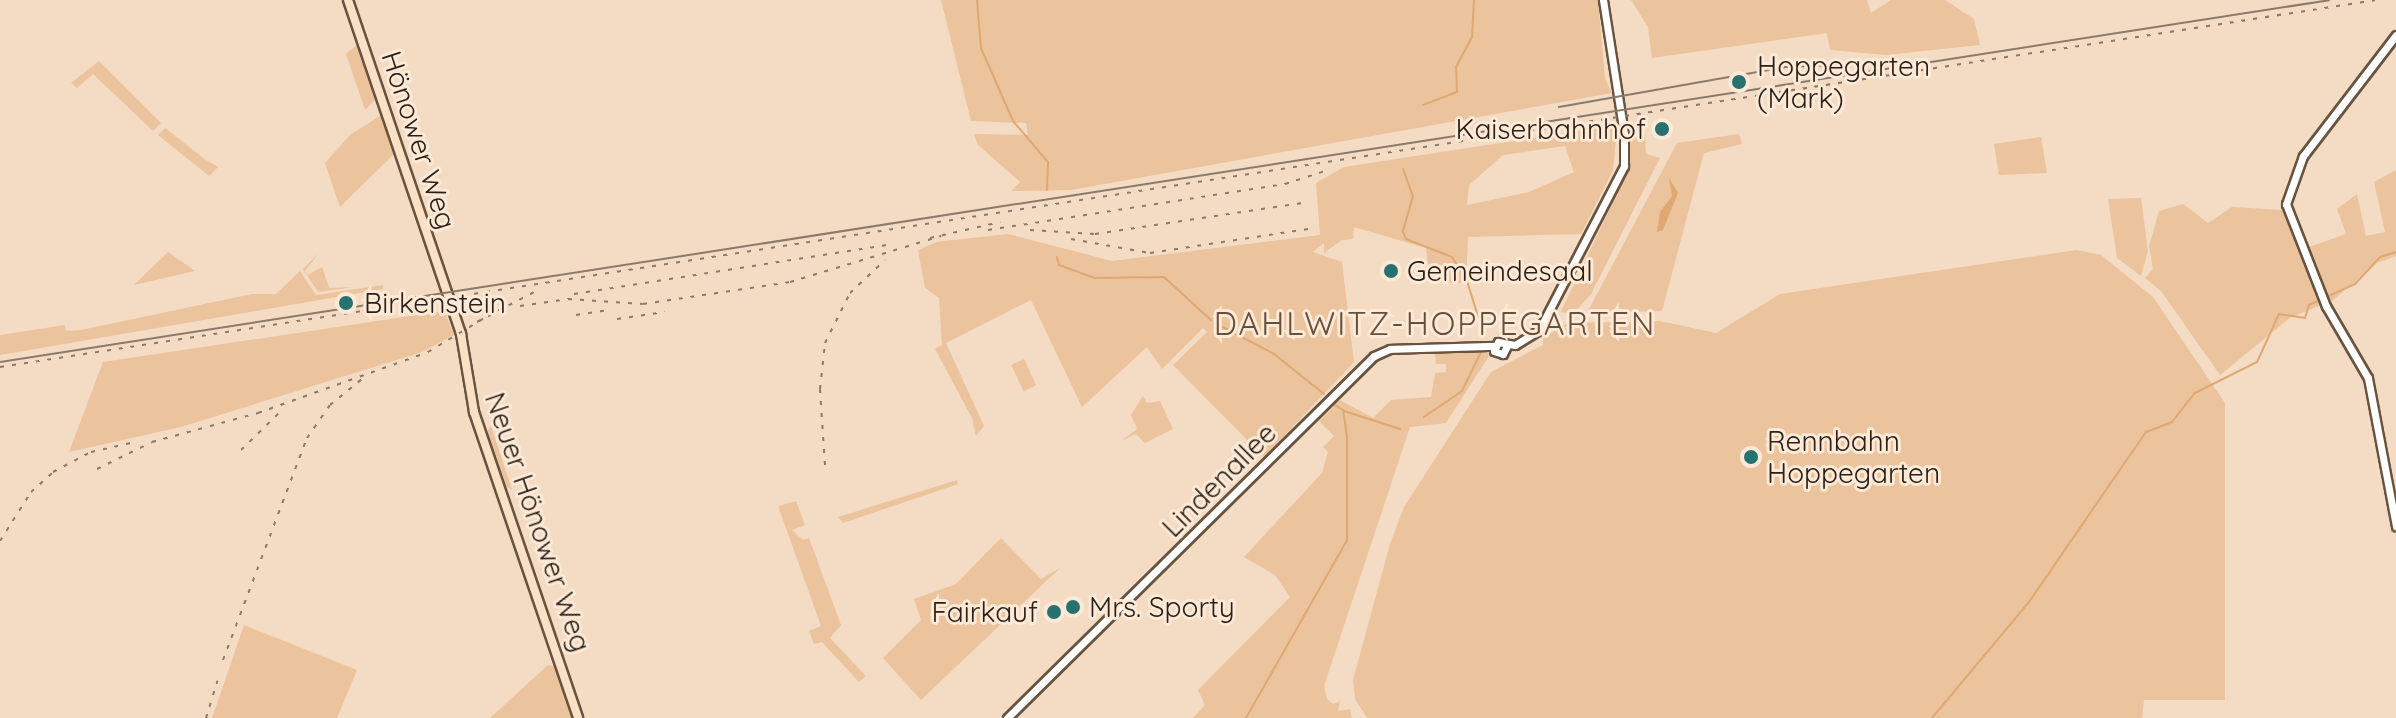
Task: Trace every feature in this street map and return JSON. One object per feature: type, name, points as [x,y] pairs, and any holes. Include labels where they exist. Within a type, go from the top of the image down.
[{"type":"main road","name":"Hönower Weg","points":[[348,0],[447,294]]},
{"type":"main road","name":"Neuer Hönower Weg","points":[[447,294],[461,334],[477,419],[578,718]]},
{"type":"street","name":"Lindenallee","points":[[1007,718],[1374,356],[1390,349],[1493,346],[1501,341],[1507,346],[1539,330],[1624,166],[1624,134],[1603,0]]},
{"type":"street","points":[[2396,35],[2303,156],[2291,182],[2288,214],[2324,303],[2368,378],[2396,526]]},
{"type":"shaded area","points":[[941,0],[1598,0],[1605,79],[1612,93],[1071,190],[1011,191],[1020,182],[978,145],[974,134],[1028,135],[1026,123],[971,121]]},
{"type":"shaded area","points":[[1631,0],[1867,0],[1871,13],[1891,0],[1945,0],[1974,19],[1980,45],[1886,55],[1830,50],[1827,33],[1652,58],[1648,27]]},
{"type":"shaded area","points":[[359,43],[377,98],[365,110],[346,54]]},
{"type":"shaded area","points":[[99,61],[161,123],[153,131],[93,74],[77,88],[71,83]]},
{"type":"shaded area","points":[[385,113],[394,154],[340,207],[325,163],[351,134]]},
{"type":"shaded area","points":[[1604,127],[1617,129],[1613,170],[1581,234],[1468,237],[1466,283],[1430,282],[1426,248],[1354,227],[1353,239],[1342,240],[1324,253],[1324,243],[1313,252],[1342,262],[1354,362],[1264,457],[1173,365],[1207,332],[1203,328],[1162,369],[1147,347],[1082,407],[1031,300],[946,343],[984,426],[976,436],[972,418],[935,349],[942,345],[939,298],[925,288],[918,250],[936,242],[1008,234],[1112,261],[1320,235],[1316,183],[1344,167]],"holes":[[[1565,146],[1574,172],[1529,192],[1467,205],[1469,185],[1503,155]]]},
{"type":"shaded area","points":[[1629,127],[1645,135],[1646,154],[1660,158],[1591,294],[1573,314],[1561,312],[1629,168]]},
{"type":"shaded area","points":[[165,128],[218,167],[209,176],[158,135]]},
{"type":"shaded area","points":[[1739,134],[1742,144],[1704,153],[1662,311],[1587,313],[1677,143]]},
{"type":"shaded area","points":[[2041,137],[2047,173],[1999,175],[1994,144]]},
{"type":"shaded area","points":[[2396,170],[2396,256],[2377,263],[2332,301],[2291,317],[2220,375],[2161,291],[2145,278],[2153,269],[2149,246],[2159,211],[2183,204],[2208,223],[2232,207],[2283,210],[2298,251],[2346,234],[2337,209],[2357,194],[2366,236],[2385,232],[2374,182]]},
{"type":"shaded area","points":[[1669,178],[1678,193],[1663,230],[1657,232],[1660,212],[1672,196]]},
{"type":"shaded area","points":[[2141,198],[2148,251],[2141,276],[2117,258],[2108,199]]},
{"type":"shaded area","name":"Rennbahn Hoppegarten","points":[[2077,250],[2101,255],[2153,297],[2225,403],[2225,700],[2144,700],[2142,718],[1367,718],[1355,699],[1353,680],[1390,544],[1404,507],[1491,372],[1543,345],[1543,338],[1567,323],[1660,321],[1716,333],[1780,294]]},
{"type":"shaded area","points":[[168,252],[195,271],[134,285]]},
{"type":"shaded area","points":[[319,253],[305,271],[308,275],[322,267],[329,288],[354,287],[318,292],[303,269]]},
{"type":"shaded area","points":[[300,271],[316,295],[383,285],[383,289],[0,355],[0,335],[65,325],[66,331],[81,330],[252,294],[276,294]]},
{"type":"shaded area","points":[[444,311],[454,335],[422,352],[181,427],[69,452],[103,362]]},
{"type":"shaded area","points":[[1487,352],[1489,356],[1446,423],[1410,427],[1324,686],[1327,699],[1333,704],[1340,701],[1338,711],[1350,709],[1352,718],[1193,718],[1205,705],[1198,690],[1290,597],[1275,575],[1244,557],[1322,473],[1328,452],[1323,447],[1334,436],[1319,421],[1340,400],[1373,418],[1391,400],[1431,397],[1435,373],[1446,372],[1446,364],[1436,364],[1435,353]]},
{"type":"shaded area","points":[[1024,359],[1036,385],[1024,391],[1011,365]]},
{"type":"shaded area","points":[[1143,396],[1147,403],[1160,401],[1173,429],[1145,443],[1136,434],[1121,441],[1137,429],[1131,415]]},
{"type":"shaded area","points":[[491,426],[512,490],[504,485],[485,434]]},
{"type":"shaded area","points":[[957,480],[958,484],[843,523],[838,517]]},
{"type":"shaded area","points":[[796,501],[805,525],[792,530],[803,540],[809,538],[841,625],[830,638],[866,676],[859,682],[822,642],[814,644],[809,631],[821,626],[778,506]]},
{"type":"shaded area","points":[[1001,538],[1041,579],[1060,568],[921,700],[883,658],[921,620],[914,599],[956,584]]},
{"type":"shaded area","points":[[244,625],[357,670],[337,718],[212,718]]},
{"type":"shaded area","points":[[548,665],[558,667],[574,718],[490,718]]},
{"type":"waterway","points":[[977,0],[981,48],[1013,121],[1048,162],[1047,190]]},
{"type":"waterway","points":[[1423,105],[1457,92],[1456,67],[1472,37],[1474,0]]},
{"type":"waterway","points":[[1403,169],[1413,196],[1403,232],[1406,239],[1452,257],[1467,281],[1484,336]]},
{"type":"waterway","points":[[1932,718],[2029,602],[2146,432],[2172,422],[2195,393],[2257,362],[2279,314],[2305,318],[2309,305],[2355,284],[2380,257],[2396,252]]},
{"type":"waterway","points":[[1057,257],[1059,265],[1094,278],[1164,277],[1211,320]]},
{"type":"waterway","points":[[1215,323],[1274,354],[1324,394]]},
{"type":"waterway","points":[[1424,417],[1462,391],[1481,352]]},
{"type":"waterway","points":[[1246,718],[1347,540],[1347,437],[1343,410],[1335,405]]},
{"type":"waterway","points":[[1344,411],[1400,429]]},
{"type":"tram line","points":[[0,362],[2329,0]]},
{"type":"tram line","points":[[1559,107],[1786,67],[1855,64]]},
{"type":"railway","points":[[0,367],[2375,0]]},
{"type":"railway","points":[[988,230],[1285,184],[1323,172]]},
{"type":"railway","points":[[1030,230],[1095,234],[1303,203]]},
{"type":"railway","points":[[930,238],[1000,222]]},
{"type":"railway","points":[[1071,239],[1150,253],[1315,228]]},
{"type":"railway","points":[[520,306],[568,299],[643,304],[790,282],[941,236]]},
{"type":"railway","points":[[574,294],[887,245]]},
{"type":"railway","points":[[825,465],[820,389],[825,343],[850,293],[885,260]]},
{"type":"railway","points":[[477,322],[536,291]]},
{"type":"railway","points":[[576,315],[607,310]]},
{"type":"railway","points":[[617,319],[664,312]]},
{"type":"railway","points":[[97,469],[152,442],[258,413],[428,352],[486,317]]},
{"type":"railway","points":[[223,660],[307,438],[330,405],[362,379]]},
{"type":"railway","points":[[241,450],[281,411]]},
{"type":"railway","points":[[0,541],[31,492],[53,472],[91,452],[135,442]]},
{"type":"railway","points":[[206,718],[217,681]]},
{"type":"place","name":"Hoppegarten (Mark)","points":[[1739,82]]},
{"type":"place","name":"Kaiserbahnhof","points":[[1662,129]]},
{"type":"place","name":"Gemeindesaal","points":[[1391,271]]},
{"type":"place","name":"Birkenstein","points":[[346,303]]},
{"type":"place","name":"Rennbahn Hoppegarten","points":[[1751,457]]},
{"type":"place","name":"Mrs. Sporty","points":[[1073,607]]},
{"type":"place","name":"Fairkauf","points":[[1054,612]]},
{"type":"district","name":"DAHLWITZ-HOPPEGARTEN","points":[[1435,323]]}]
